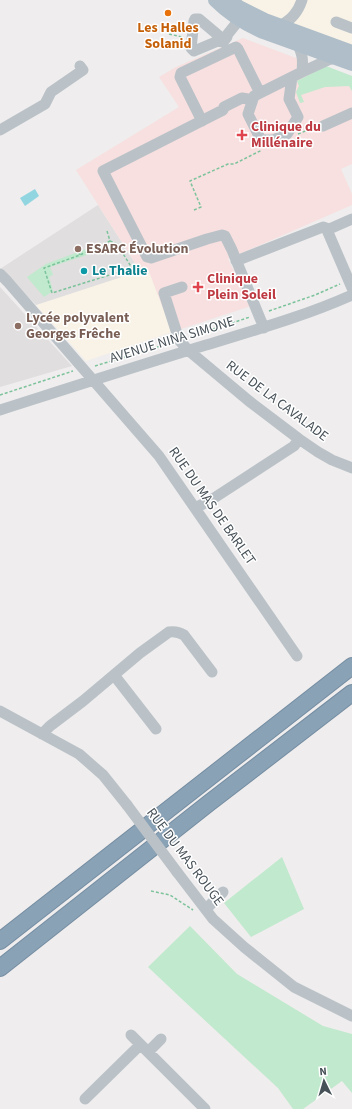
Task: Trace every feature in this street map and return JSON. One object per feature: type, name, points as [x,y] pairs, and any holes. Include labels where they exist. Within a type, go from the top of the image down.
[{"type":"highway","points":[[0,942],[352,666]]},
{"type":"highway","points":[[0,968],[352,693]]},
{"type":"main road","points":[[216,0],[239,20],[263,32],[352,64]]},
{"type":"main road","points":[[230,0],[252,14],[280,26],[352,52]]},
{"type":"street","points":[[280,26],[290,20],[300,4]]},
{"type":"street","points":[[222,38],[199,19],[195,19],[190,48],[194,51],[222,38],[239,20]]},
{"type":"street","points":[[336,22],[352,28]]},
{"type":"street","points":[[202,122],[180,77],[181,73],[236,47],[254,96],[248,114],[260,138],[262,140],[273,140],[287,134],[298,117],[289,98],[297,74],[303,62],[298,45]]},
{"type":"street","points":[[264,328],[225,236],[222,235],[208,238],[151,258],[147,257],[103,171],[223,110],[226,111],[297,74],[335,58]]},
{"type":"street","points":[[0,130],[45,104],[52,97],[50,92],[82,70],[80,66]]},
{"type":"street","points":[[323,126],[352,113]]},
{"type":"street","points":[[236,261],[352,219]]},
{"type":"street","points":[[323,229],[350,284]]},
{"type":"street","points":[[0,274],[94,380]]},
{"type":"street","points":[[179,340],[164,293],[182,287]]},
{"type":"street","name":"AVENUE NINA SIMONE","points":[[0,410],[188,350],[264,328],[328,306],[352,295]]},
{"type":"street","name":"RUE DE LA CAVALADE","points":[[179,340],[188,350],[249,401],[299,439],[323,455],[352,468]]},
{"type":"street","name":"RUE DU MAS DE BARLET","points":[[94,380],[159,456],[296,656]]},
{"type":"street","points":[[195,508],[211,500],[294,446],[299,439]]},
{"type":"street","points":[[42,734],[165,634],[179,632],[184,635],[212,672]]},
{"type":"street","points":[[114,675],[156,729]]},
{"type":"street","name":"RUE DU MAS ROUGE","points":[[0,710],[79,754],[103,775],[213,918],[244,947],[294,988],[352,1016]]},
{"type":"street","points":[[206,909],[223,892]]},
{"type":"street","points":[[131,1035],[205,1109]]},
{"type":"street","points":[[85,1099],[144,1049],[161,1039]]},
{"type":"path","points":[[168,34],[192,38]]},
{"type":"path","points":[[194,210],[201,207],[190,181],[260,152]]},
{"type":"path","points":[[107,231],[110,241]]},
{"type":"path","points":[[110,241],[117,244],[132,268],[52,293],[44,268],[80,254],[110,241]]},
{"type":"path","points":[[79,252],[80,257]]},
{"type":"path","points":[[0,395],[179,340],[350,284]]},
{"type":"path","points":[[151,891],[170,895],[198,913],[213,918]]},
{"type":"shaded area","points":[[224,0],[352,0],[352,61]]},
{"type":"shaded area","name":"Clinique du Millénaire","points":[[243,38],[352,79],[352,164],[341,169],[352,194],[352,205],[228,259],[251,306],[172,332],[148,269],[140,271],[76,170],[179,107],[159,77],[176,67]]},
{"type":"shaded area","name":"ESARC Évolution","points":[[98,205],[140,271],[36,305],[0,269]]},
{"type":"shaded area","points":[[148,268],[172,332],[86,361],[36,305]]},
{"type":"shaded area","name":"Lycée polyvalent Georges Frêche","points":[[0,287],[72,366],[0,387]]},
{"type":"green space","points":[[326,66],[352,76],[352,91],[349,86],[325,87],[301,95],[304,102],[300,103],[296,92],[299,86],[297,81]]},
{"type":"green space","points":[[94,246],[96,252],[50,267],[53,275],[49,277],[53,291],[44,297],[27,277],[46,264]]},
{"type":"green space","points":[[282,857],[304,909],[251,937],[224,903]]},
{"type":"green space","points":[[190,926],[237,974],[323,1026],[352,1034],[352,1093],[342,1081],[303,1109],[293,1109],[278,1088],[148,967]]},
{"type":"water","points":[[35,189],[39,196],[25,206],[20,198]]},
{"type":"place","name":"Les Halles Solanid","points":[[168,13]]},
{"type":"place","name":"Clinique du Millénaire","points":[[242,135]]},
{"type":"place","name":"ESARC Évolution","points":[[78,249]]},
{"type":"place","name":"Le Thalie","points":[[84,271]]},
{"type":"place","name":"Clinique Plein Soleil","points":[[198,287]]},
{"type":"place","name":"Lycée polyvalent Georges Frêche","points":[[18,326]]}]
